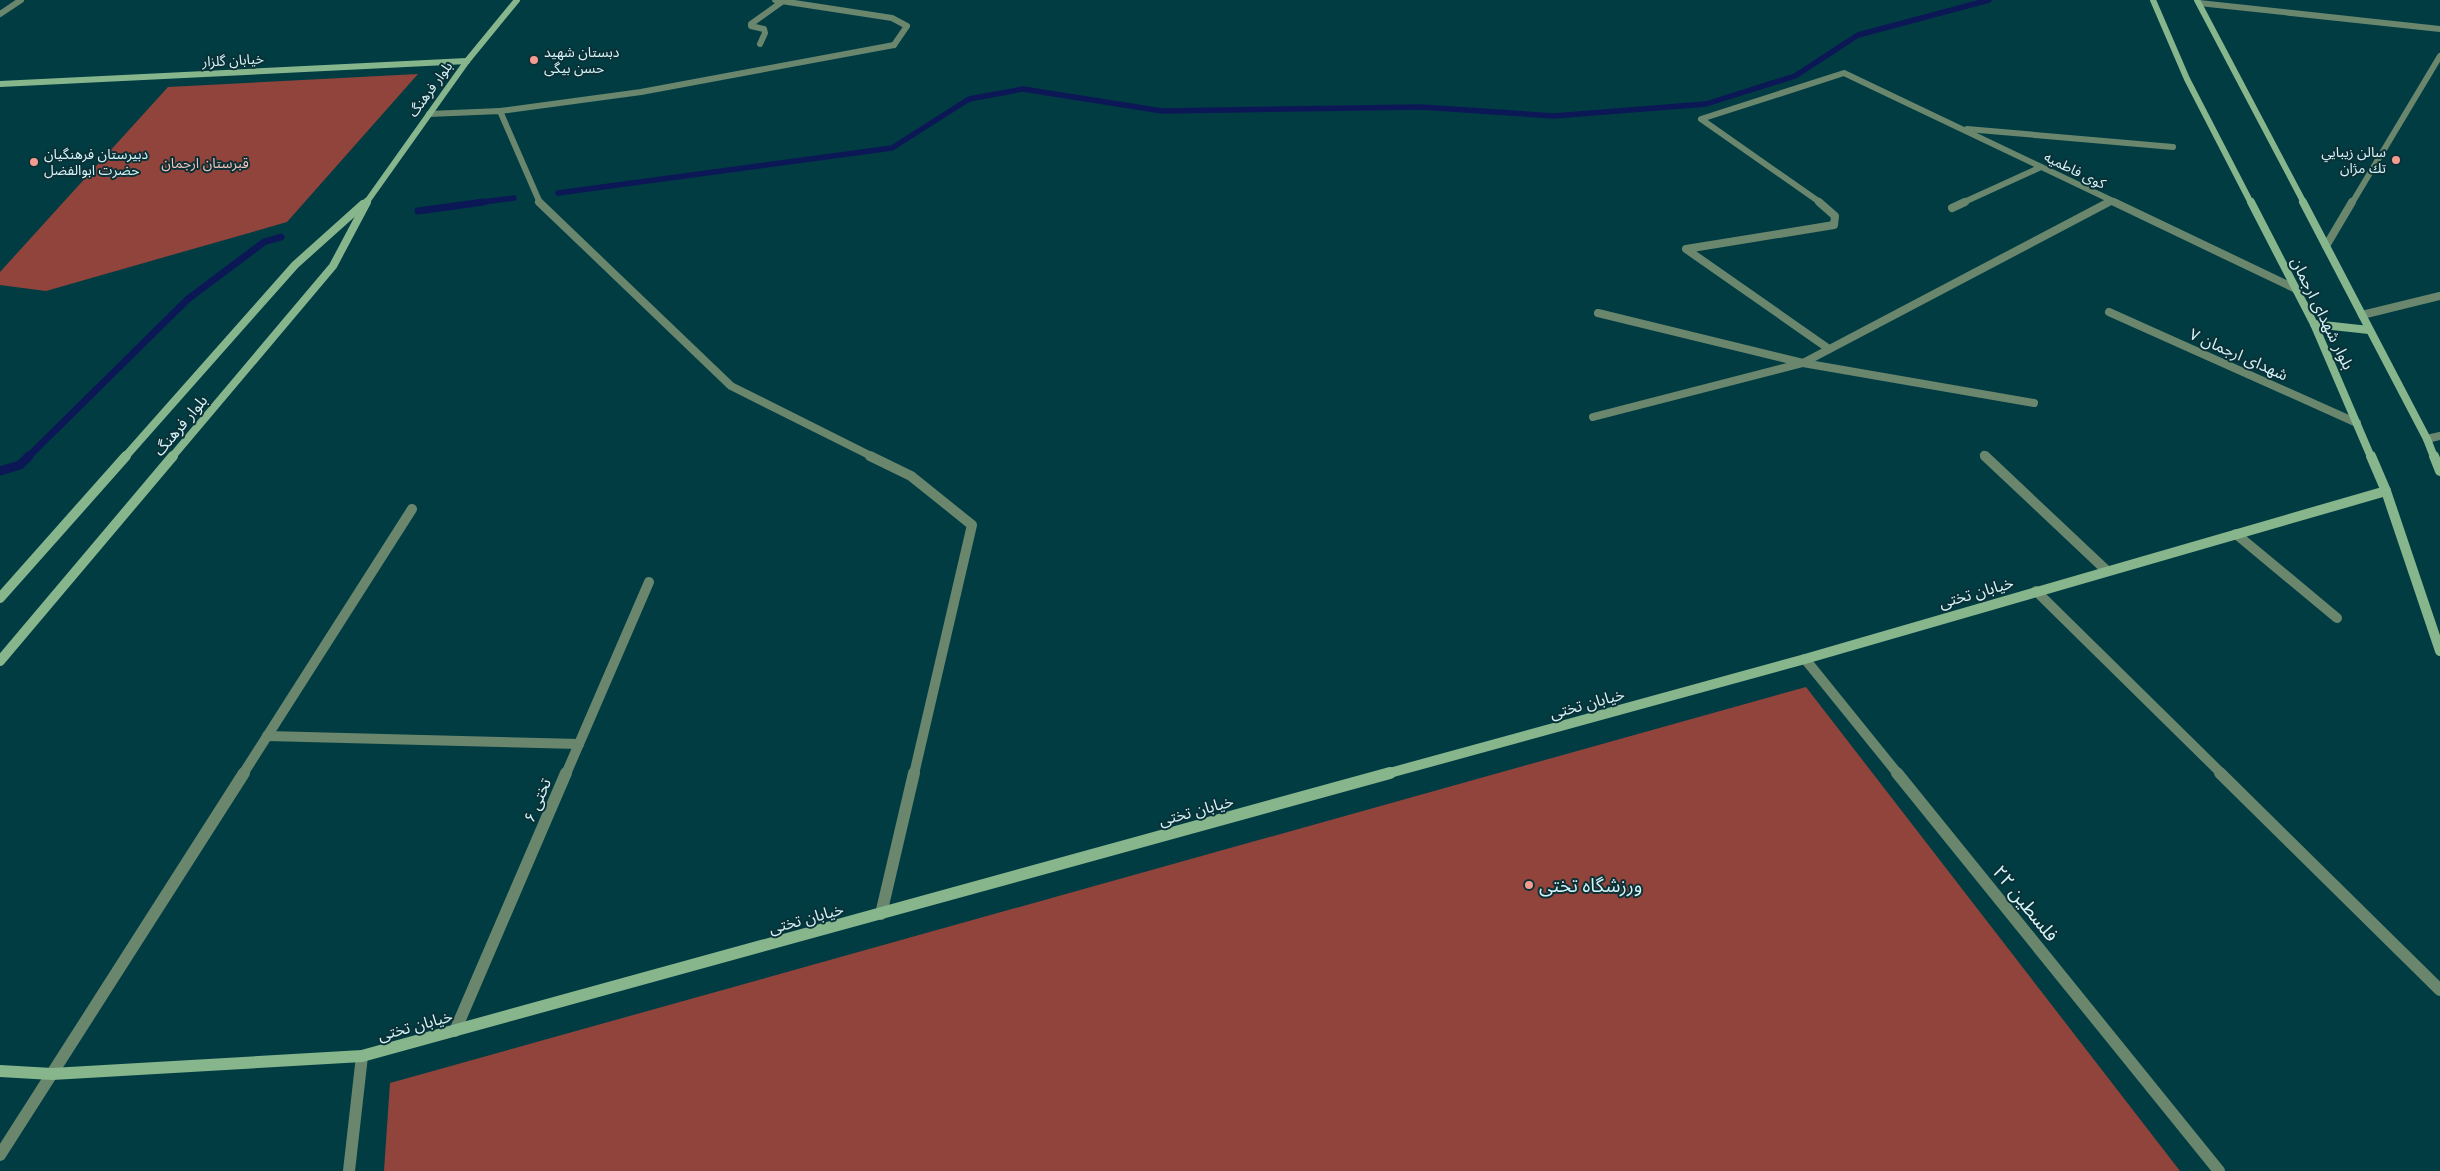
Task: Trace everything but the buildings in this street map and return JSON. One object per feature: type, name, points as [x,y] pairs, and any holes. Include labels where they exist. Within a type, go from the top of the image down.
[{"type":"main road","name":"بلوار فرهنگ","points":[[0,661],[333,266],[369,198],[467,62],[517,0]]},
{"type":"main road","name":"بلوار شهدای ارجمان","points":[[2153,0],[2187,79],[2314,324],[2386,491],[2440,651]]},
{"type":"main road","name":"بلوار شهدای ارجمان","points":[[2198,2],[2362,314],[2368,330],[2427,439],[2440,471]]},
{"type":"main road","name":"خیابان گلزار","points":[[0,84],[467,62]]},
{"type":"main road","name":"بلوار فرهنگ","points":[[0,598],[295,266],[369,198]]},
{"type":"main road","points":[[2314,324],[2368,330]]},
{"type":"main road","name":"خیابان تختی","points":[[0,1071],[52,1074],[362,1056],[1804,659],[2386,491]]},
{"type":"street","points":[[0,14],[21,0]]},
{"type":"street","points":[[429,114],[500,112],[642,92],[894,45],[907,26],[892,18],[799,2],[775,0]]},
{"type":"street","points":[[760,44],[764,29],[751,26],[751,24],[783,1]]},
{"type":"street","points":[[2198,2],[2440,29]]},
{"type":"street","points":[[0,4],[14,4]]},
{"type":"street","points":[[2326,246],[2440,56]]},
{"type":"street","name":"کوی فاطمیه","points":[[1829,349],[1686,250],[1834,225],[1835,216],[1826,207],[1701,119],[1844,74],[2296,289]]},
{"type":"street","points":[[500,112],[540,204],[731,386],[911,476],[972,525],[881,914]]},
{"type":"street","points":[[1959,128],[2173,147]]},
{"type":"street","points":[[1952,208],[2041,167]]},
{"type":"street","points":[[1593,417],[1803,363],[2111,201]]},
{"type":"street","points":[[2362,314],[2440,296]]},
{"type":"street","name":"شهدای ارجمان ۷","points":[[2109,312],[2357,423]]},
{"type":"street","points":[[1598,313],[1803,363],[2034,402]]},
{"type":"street","points":[[2427,439],[2440,436]]},
{"type":"street","points":[[1984,455],[2107,571]]},
{"type":"street","points":[[0,1155],[412,509]]},
{"type":"street","points":[[2236,534],[2338,618]]},
{"type":"street","name":"تختی ۶","points":[[455,1031],[649,582]]},
{"type":"street","points":[[2036,591],[2440,990]]},
{"type":"street","name":"فلسطین ۲۲","points":[[1804,659],[2218,1171]]},
{"type":"street","points":[[268,736],[579,744]]},
{"type":"street","points":[[349,1171],[362,1056]]},
{"type":"green space","name":"قبرستان ارجمان","points":[[418,74],[287,222],[46,291],[0,285],[0,272],[168,87]]},
{"type":"green space","name":"ورزشگاه تختی","points":[[1806,687],[2180,1171],[384,1171],[390,1083]]},
{"type":"waterway","points":[[558,193],[892,148],[969,99],[1023,89],[1162,111],[1421,107],[1554,116],[1706,104],[1795,76],[1858,35],[1989,0]]},
{"type":"waterway","points":[[475,203],[514,198]]},
{"type":"waterway","points":[[418,211],[484,202]]},
{"type":"waterway","points":[[28,457],[188,299],[264,242],[281,237]]},
{"type":"waterway","points":[[0,471],[20,465],[28,457]]},
{"type":"place","name":"دبستان شهید حسن بیگی","points":[[534,60]]},
{"type":"place","name":"سالن زيبايي تك مژان","points":[[2396,160]]},
{"type":"place","name":"دبیرستان فرهنگیان حضرت ابوالفضل","points":[[34,162]]},
{"type":"place","name":"ورزشگاه تختی","points":[[1529,885]]}]
